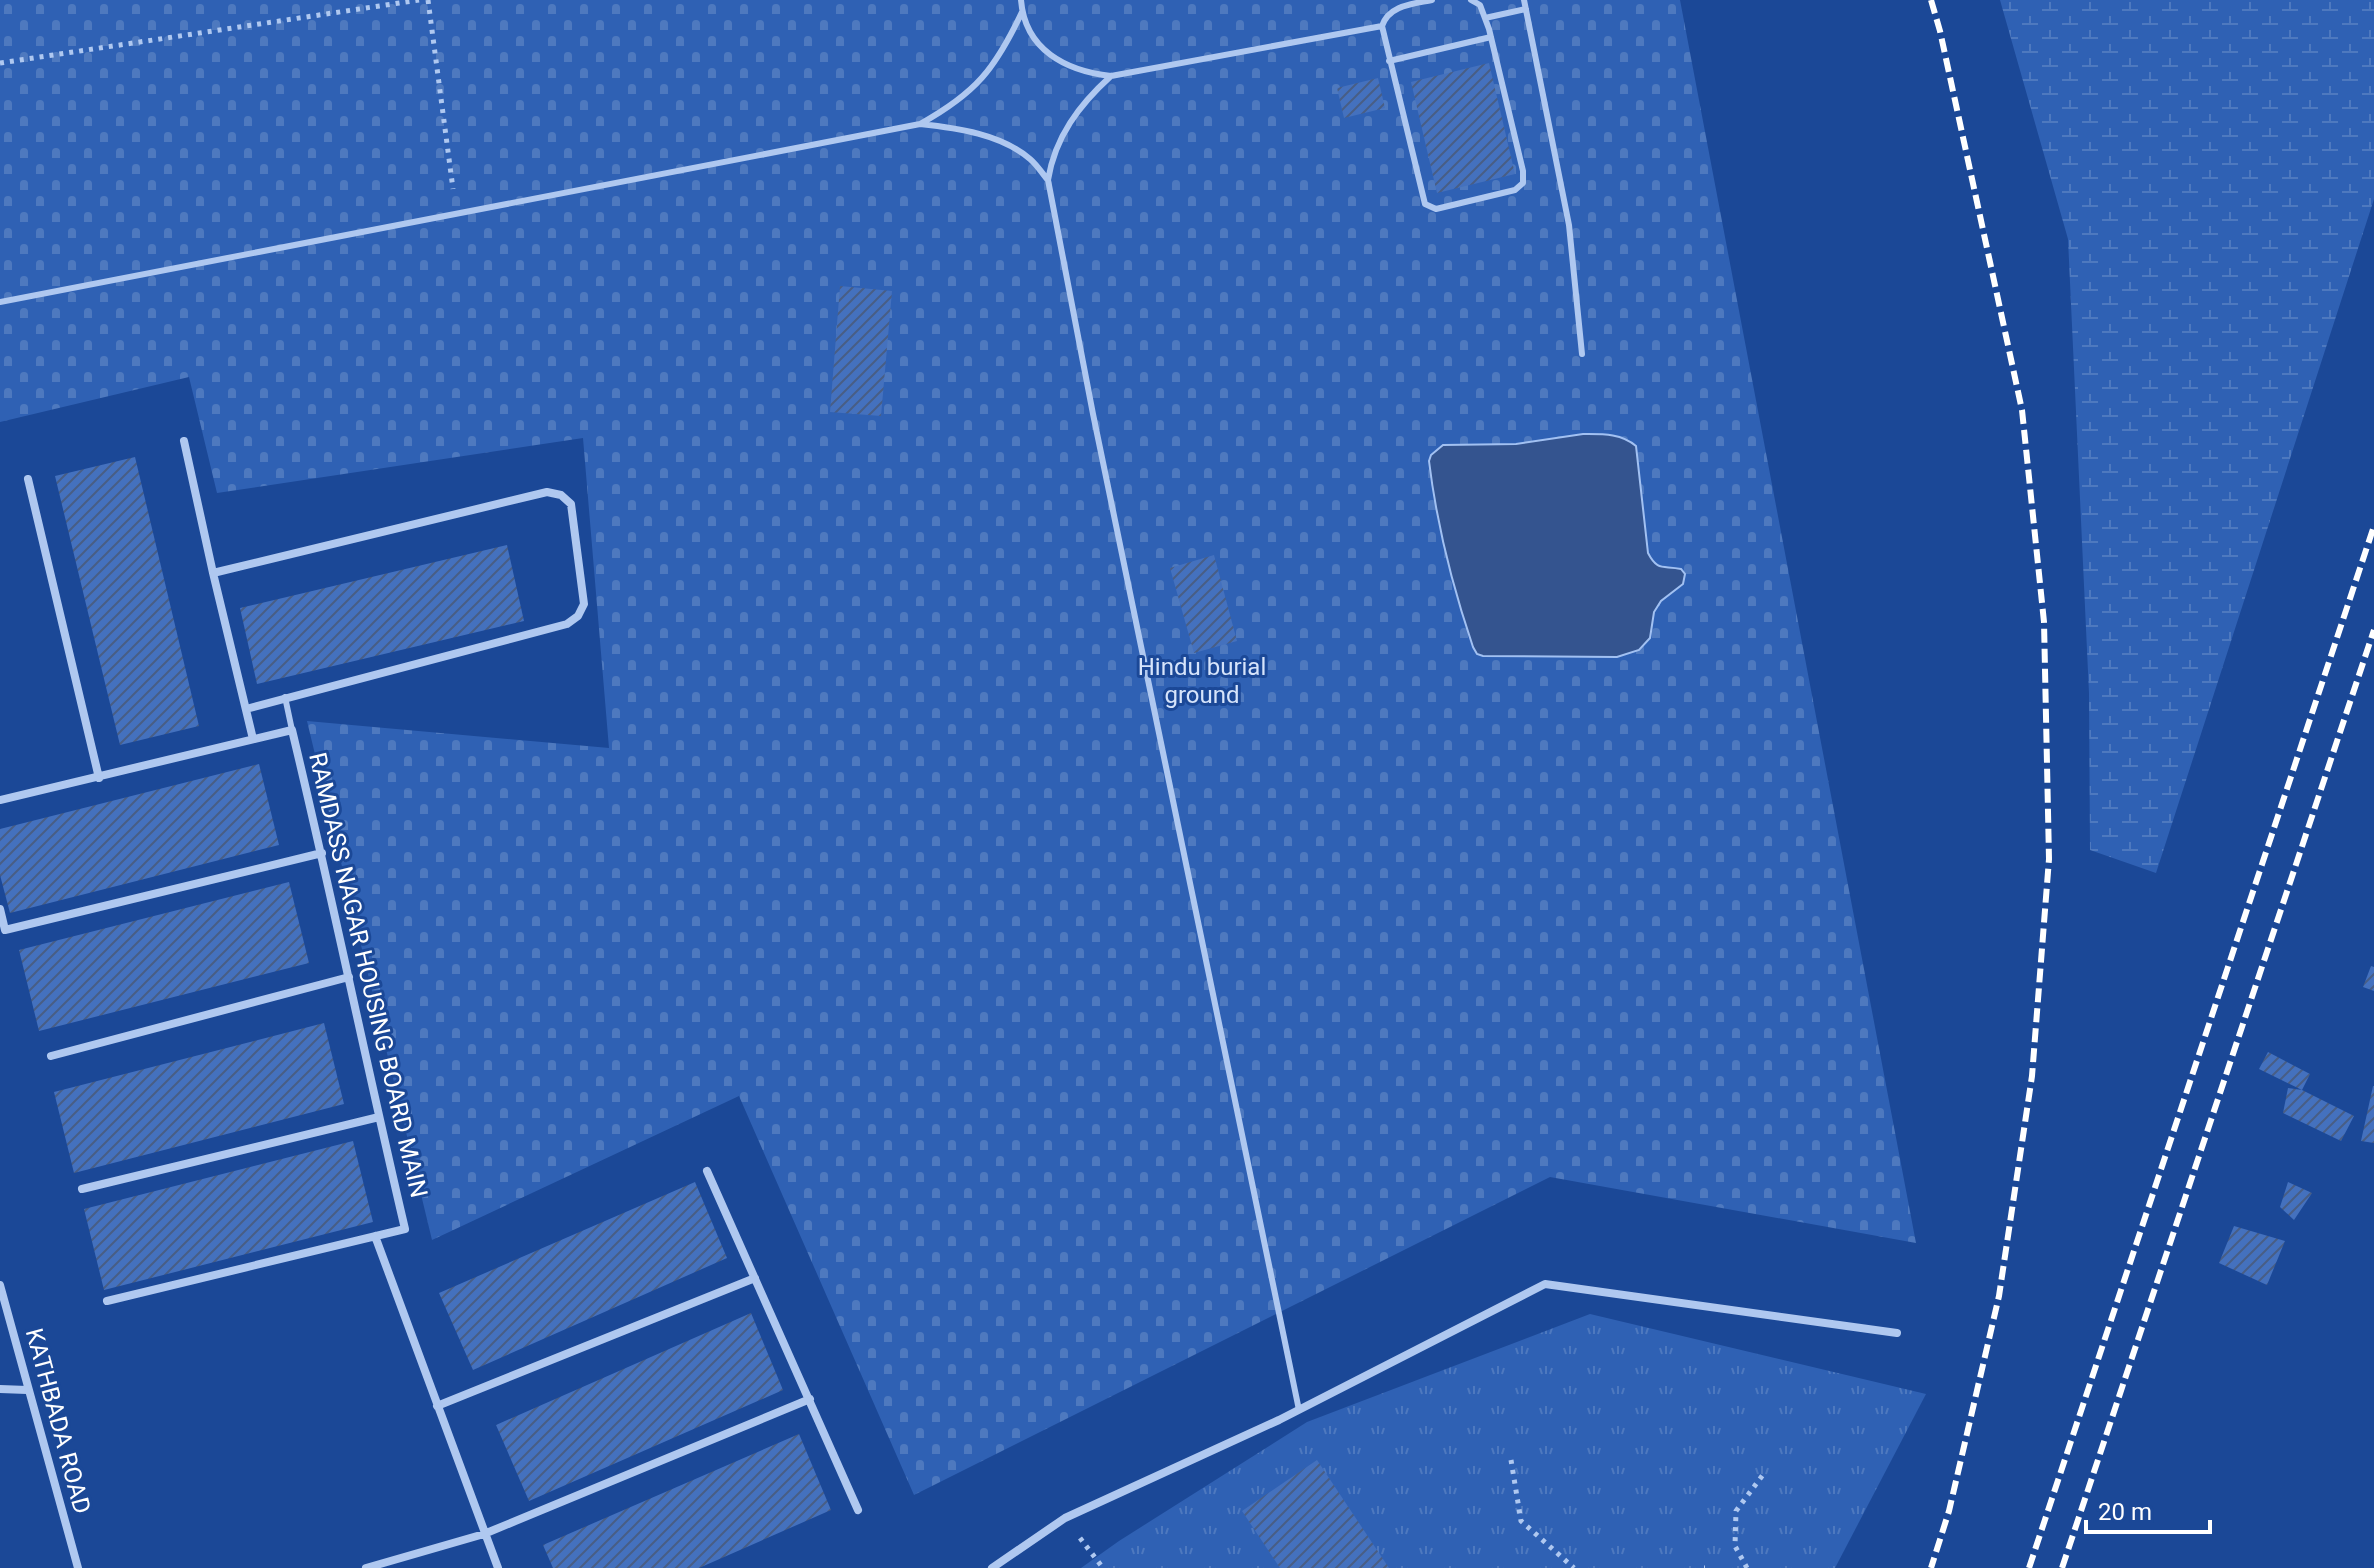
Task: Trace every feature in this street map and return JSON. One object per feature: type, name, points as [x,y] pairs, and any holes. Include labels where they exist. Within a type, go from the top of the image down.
[{"type":"street","points":[[184,441],[253,739]]},
{"type":"street","points":[[28,479],[99,778]]},
{"type":"street","points":[[213,573],[547,492],[561,495],[571,504],[584,604],[578,616],[567,624],[246,709]]},
{"type":"street","points":[[0,800],[292,730]]},
{"type":"street","name":"RAMDASS NAGAR HOUSING BOARD MAIN","points":[[292,730],[405,1229],[375,1236]]},
{"type":"street","points":[[0,909],[5,930],[322,853]]},
{"type":"street","points":[[51,1056],[349,977]]},
{"type":"street","points":[[82,1189],[379,1117]]},
{"type":"street","points":[[707,1171],[858,1510]]},
{"type":"street","points":[[107,1301],[375,1236],[498,1568]]},
{"type":"street","points":[[437,1406],[755,1278]]},
{"type":"street","points":[[992,1568],[1065,1518],[1299,1410],[1545,1284],[1897,1333]]},
{"type":"street","name":"KATHBADA ROAD","points":[[0,1285],[78,1568]]},
{"type":"street","points":[[0,1389],[27,1390]]},
{"type":"street","points":[[366,1568],[484,1534],[810,1399]]},
{"type":"lane","points":[[1021,0],[1030,32],[1060,63],[1077,71],[1111,76],[1382,26]]},
{"type":"lane","points":[[1432,0],[1395,9],[1388,14],[1382,26],[1421,196],[1429,208],[1443,208],[1515,190],[1523,183],[1523,171],[1491,37],[1480,5],[1471,0]]},
{"type":"lane","points":[[1524,0],[1569,225],[1582,354]]},
{"type":"lane","points":[[1485,18],[1526,9]]},
{"type":"lane","points":[[920,124],[960,100],[976,85],[1005,48],[1022,12]]},
{"type":"lane","points":[[1389,61],[1491,37]]},
{"type":"lane","points":[[1111,76],[1091,94],[1061,136],[1051,159],[1048,180],[1093,414],[1299,1410]]},
{"type":"lane","points":[[0,302],[920,124],[964,131],[1011,147],[1030,159],[1048,180]]},
{"type":"lane","points":[[285,697],[292,730]]},
{"type":"path","points":[[0,63],[419,0]]},
{"type":"path","points":[[428,0],[456,212]]},
{"type":"path","points":[[1511,1460],[1521,1521],[1574,1568]]},
{"type":"path","points":[[1747,1568],[1735,1546],[1736,1511],[1765,1472]]},
{"type":"path","points":[[1065,1518],[1103,1568]]},
{"type":"green space","name":"Hindu burial ground","points":[[0,0],[1680,0],[1916,1243],[1550,1177],[914,1495],[739,1096],[432,1240],[307,721],[609,748],[583,438],[217,493],[189,377],[0,422]]},
{"type":"green space","points":[[2000,0],[2374,0],[2374,199],[2156,873],[2090,850],[2089,693],[2068,239]]},
{"type":"green space","points":[[1590,1314],[1926,1394],[1835,1568],[1081,1568],[1307,1422]]},
{"type":"shaded area","points":[[1583,434],[1618,436],[1636,446],[1648,553],[1662,567],[1681,569],[1685,574],[1683,584],[1661,601],[1654,612],[1650,638],[1639,650],[1617,657],[1477,654],[1446,556],[1432,485],[1431,455],[1443,445],[1516,444]]},
{"type":"building","points":[[1489,63],[1515,174],[1437,193],[1411,82]]},
{"type":"building","points":[[1378,78],[1385,108],[1344,118],[1337,88]]},
{"type":"building","points":[[840,286],[892,291],[881,416],[830,412]]},
{"type":"building","points":[[135,457],[199,726],[120,745],[55,476]]},
{"type":"building","points":[[507,545],[524,621],[257,684],[240,608]]},
{"type":"building","points":[[1214,555],[1237,641],[1194,653],[1170,568]]},
{"type":"building","points":[[259,764],[279,845],[10,913],[0,875],[0,829]]},
{"type":"building","points":[[289,882],[309,963],[39,1031],[19,950]]},
{"type":"building","points":[[2371,966],[2374,967],[2374,991],[2363,987]]},
{"type":"building","points":[[324,1023],[344,1104],[74,1173],[54,1092]]},
{"type":"building","points":[[2268,1052],[2310,1074],[2302,1090],[2259,1069]]},
{"type":"building","points":[[2374,1086],[2374,1143],[2361,1141]]},
{"type":"building","points":[[2288,1088],[2302,1090],[2354,1116],[2341,1141],[2283,1113]]},
{"type":"building","points":[[353,1141],[373,1222],[104,1290],[84,1209]]},
{"type":"building","points":[[695,1182],[727,1258],[473,1370],[439,1293]]},
{"type":"building","points":[[2288,1182],[2312,1193],[2294,1220],[2280,1207]]},
{"type":"building","points":[[2234,1226],[2285,1241],[2267,1285],[2219,1263]]},
{"type":"building","points":[[751,1313],[783,1390],[529,1501],[496,1425]]},
{"type":"building","points":[[799,1434],[831,1510],[699,1568],[553,1568],[543,1545]]},
{"type":"building","points":[[1317,1460],[1389,1568],[1280,1568],[1242,1511]]},
{"type":"railway","points":[[1931,0],[2022,410],[2044,622],[2049,859],[2032,1076],[1999,1296],[1949,1511],[1931,1568]]},
{"type":"railway","points":[[2029,1568],[2374,526]]},
{"type":"railway","points":[[2062,1568],[2374,630]]}]
